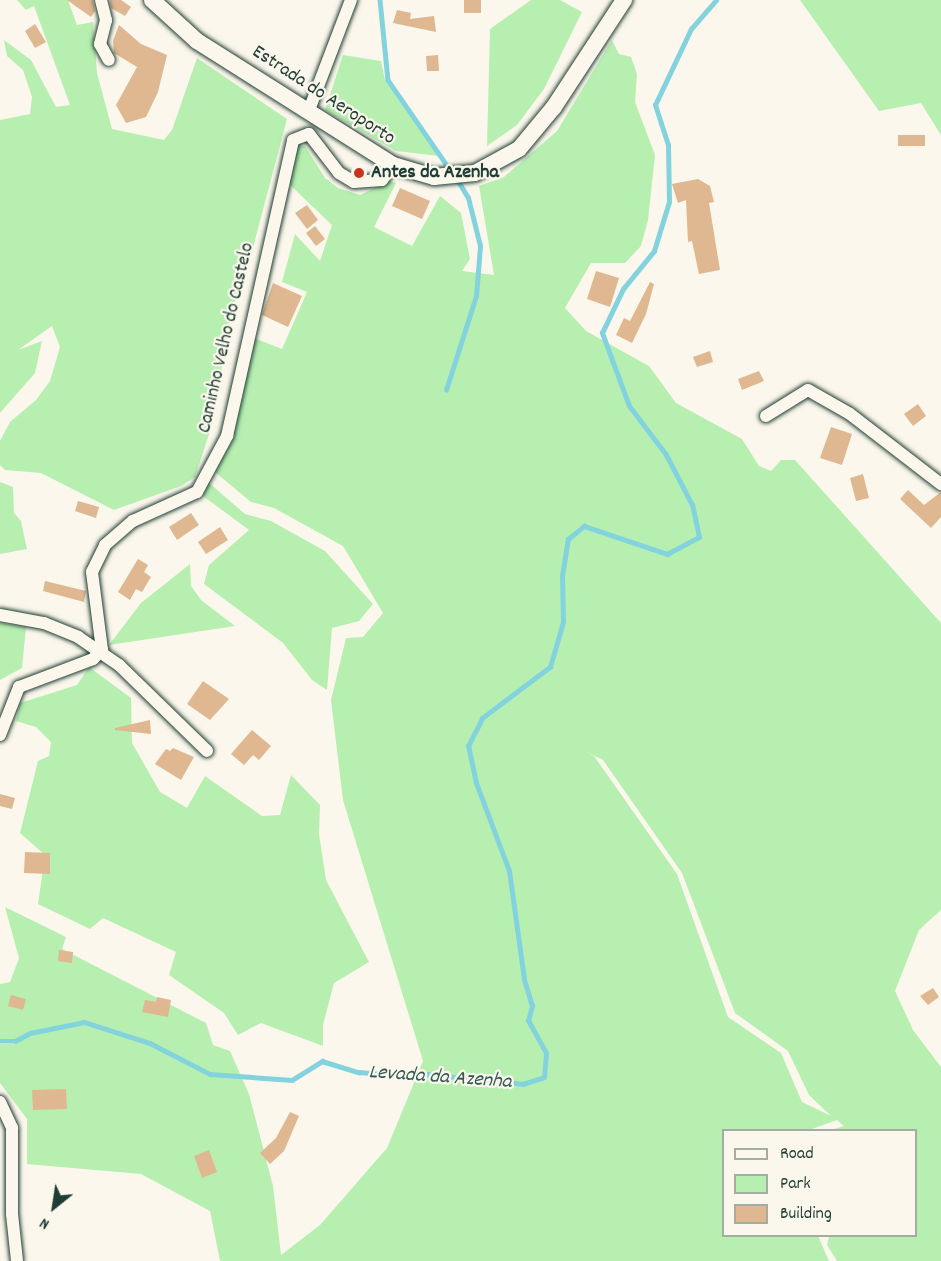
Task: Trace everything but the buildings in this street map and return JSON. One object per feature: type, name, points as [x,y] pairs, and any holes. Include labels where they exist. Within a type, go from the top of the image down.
[{"type":"main road","name":"Estrada do Aeroporto","points":[[152,0],[197,41],[393,165],[434,177],[475,173],[519,149],[554,107],[624,0]]},
{"type":"street","points":[[101,0],[106,20],[100,44],[109,60]]},
{"type":"street","points":[[309,110],[351,0]]},
{"type":"street","name":"Caminho Velho do Castelo","points":[[100,654],[103,646],[92,572],[105,545],[133,521],[197,492],[227,436],[293,140],[309,134],[339,173],[354,182],[382,180],[393,165]]},
{"type":"street","points":[[766,416],[808,390],[850,414],[941,484]]},
{"type":"street","points":[[0,615],[59,628],[119,665],[207,751]]},
{"type":"street","points":[[0,735],[19,687],[76,667],[100,654]]},
{"type":"street","points":[[0,1102],[12,1128],[12,1215],[17,1261]]},
{"type":"green space","points":[[17,0],[68,0],[77,25],[93,22],[97,73],[112,129],[164,140],[172,130],[197,58],[287,119],[250,259],[232,311],[211,428],[195,477],[181,486],[114,510],[41,473],[5,470],[0,465],[0,441],[10,422],[36,400],[50,381],[60,347],[52,326],[18,350],[42,341],[35,373],[0,413],[0,120],[30,114],[32,97],[23,70],[7,56],[4,40],[31,60],[56,107],[70,105],[34,6],[26,10]]},
{"type":"green space","points":[[531,0],[560,0],[582,12],[544,89],[517,125],[487,146],[490,29]]},
{"type":"green space","points":[[800,0],[941,0],[941,135],[921,103],[879,111]]},
{"type":"green space","points":[[612,40],[619,54],[631,57],[637,74],[635,102],[655,155],[648,220],[641,246],[625,263],[591,263],[565,308],[586,331],[649,366],[676,403],[742,439],[759,466],[771,471],[781,460],[795,460],[941,623],[941,910],[919,930],[895,991],[913,1030],[941,1067],[941,1261],[837,1261],[827,1245],[829,1237],[917,1237],[917,1129],[834,1129],[844,1126],[837,1120],[812,1129],[722,1129],[722,1237],[818,1237],[829,1261],[220,1261],[210,1211],[141,1174],[27,1164],[27,1119],[0,1083],[0,984],[10,982],[19,958],[5,907],[66,937],[62,949],[206,1023],[213,1045],[230,1051],[249,1094],[273,1186],[281,1255],[320,1225],[387,1148],[423,1061],[343,800],[331,700],[346,638],[363,637],[383,613],[343,546],[274,508],[251,502],[215,472],[233,439],[254,338],[282,349],[307,292],[282,282],[295,234],[320,261],[332,225],[288,183],[296,146],[305,146],[325,178],[338,188],[360,195],[389,181],[396,183],[374,227],[412,246],[440,196],[461,213],[470,259],[462,271],[494,275],[479,186],[504,177],[557,131]],"holes":[[[585,751],[603,760],[682,873],[735,1013],[788,1051],[809,1095],[831,1116],[802,1102],[781,1053],[728,1017],[677,874],[594,756]]]},
{"type":"green space","points":[[343,55],[381,61],[385,80],[439,156],[396,151],[325,110]]},
{"type":"green space","points":[[0,482],[13,487],[14,513],[21,521],[27,549],[0,554]]},
{"type":"green space","points":[[208,482],[245,514],[271,521],[325,551],[373,604],[359,621],[332,628],[327,690],[312,680],[283,643],[204,584],[209,565],[249,530],[203,496]]},
{"type":"green space","points":[[190,564],[191,586],[201,600],[235,626],[109,645],[141,603]]},
{"type":"green space","points":[[0,623],[26,627],[22,668],[0,680]]},
{"type":"green space","points":[[89,667],[131,698],[132,743],[160,792],[187,808],[205,776],[262,816],[280,815],[291,775],[320,805],[319,834],[326,880],[369,962],[334,983],[323,1025],[323,1046],[261,1023],[238,1035],[224,1013],[169,975],[176,952],[103,918],[90,929],[38,904],[45,855],[20,833],[38,761],[49,756],[51,742],[36,727],[16,721],[20,703],[77,685]]},
{"type":"waterway","points":[[380,0],[388,80],[451,171]]},
{"type":"waterway","name":"Levada da Azenha","points":[[0,1041],[15,1041],[30,1033],[84,1022],[150,1043],[210,1074],[292,1080],[322,1061],[359,1072],[406,1076],[427,1074],[523,1084],[544,1077],[546,1053],[528,1021],[532,1006],[524,979],[509,871],[476,783],[468,746],[482,718],[550,667],[563,622],[562,576],[568,539],[584,526],[667,554],[699,537],[692,505],[666,455],[629,406],[602,333],[623,289],[654,251],[669,202],[668,145],[655,105],[691,29],[716,0]]},
{"type":"waterway","points":[[446,390],[476,296],[480,246],[468,198],[456,178]]},
{"type":"place","name":"Antes da Azenha","points":[[359,173]]}]
